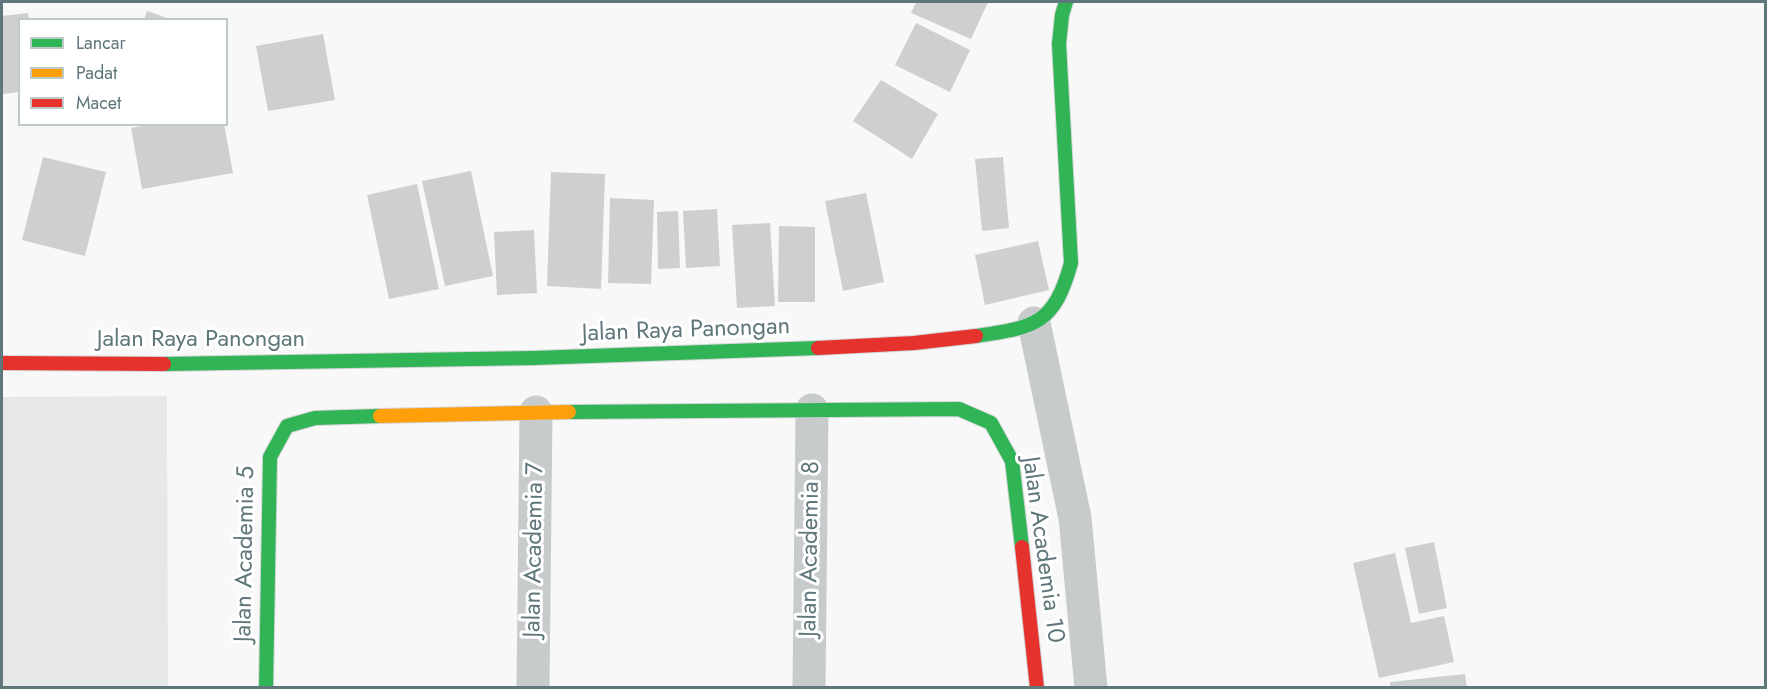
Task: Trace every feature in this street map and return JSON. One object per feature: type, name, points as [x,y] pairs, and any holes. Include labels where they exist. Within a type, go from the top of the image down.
[{"type":"street","name":"Jalan Raya Panongan","points":[[2,363],[564,359],[756,352],[924,342],[1016,331],[1034,323],[1053,306],[1065,287],[1071,263],[1059,44],[1062,15],[1066,2]]},
{"type":"street","points":[[1034,323],[1075,518],[1091,687]]},
{"type":"street","name":"Jalan Academia 10","points":[[812,410],[959,409],[992,423],[1012,461],[1037,687]]},
{"type":"street","points":[[537,412],[812,410]]},
{"type":"street","name":"Jalan Academia 8","points":[[809,687],[812,410]]},
{"type":"street","name":"Jalan Academia 5","points":[[266,687],[270,457],[287,426],[315,418],[537,412]]},
{"type":"street","name":"Jalan Academia 7","points":[[533,687],[537,412]]},
{"type":"shaded area","points":[[167,396],[168,687],[2,687],[2,397]]},
{"type":"building","points":[[916,2],[988,2],[971,39],[911,13]]},
{"type":"building","points":[[147,11],[167,18],[145,18]]},
{"type":"building","points":[[28,13],[29,18],[18,18],[18,92],[2,94],[2,16]]},
{"type":"building","points":[[916,23],[970,50],[950,92],[895,65]]},
{"type":"building","points":[[323,34],[335,100],[268,111],[256,46]]},
{"type":"building","points":[[881,80],[938,114],[912,159],[853,121]]},
{"type":"building","points":[[224,126],[233,173],[142,189],[131,128]]},
{"type":"building","points":[[43,157],[106,172],[85,256],[22,240]]},
{"type":"building","points":[[1003,157],[1009,228],[982,231],[975,159]]},
{"type":"building","points":[[471,171],[493,276],[445,286],[422,181]]},
{"type":"building","points":[[551,172],[605,174],[601,289],[547,286]]},
{"type":"building","points":[[417,184],[439,289],[389,299],[367,195]]},
{"type":"building","points":[[866,193],[884,282],[843,291],[825,201]]},
{"type":"building","points":[[610,198],[654,200],[651,284],[608,283]]},
{"type":"building","points":[[717,209],[720,266],[686,268],[683,211]]},
{"type":"building","points":[[678,211],[680,268],[658,269],[657,212]]},
{"type":"building","points":[[770,223],[775,306],[737,308],[732,225]]},
{"type":"building","points":[[779,226],[815,227],[815,302],[778,302]]},
{"type":"building","points":[[534,230],[537,293],[497,295],[494,232]]},
{"type":"building","points":[[1038,241],[1049,290],[985,305],[975,255]]},
{"type":"building","points":[[1434,542],[1447,608],[1419,614],[1405,548]]},
{"type":"building","points":[[1395,553],[1411,623],[1444,616],[1454,662],[1379,678],[1353,563]]},
{"type":"building","points":[[1465,674],[1467,688],[1390,688],[1390,682]]},
{"type":"traffic: fast","points":[[976,336],[1013,330],[1039,319],[1049,311],[1057,299],[1071,263],[1059,44],[1062,15],[1066,2]]},
{"type":"traffic: fast","points":[[164,364],[534,358],[818,348]]},
{"type":"traffic: fast","points":[[569,412],[959,409],[991,423],[1012,461],[1022,547]]},
{"type":"traffic: fast","points":[[266,688],[270,457],[287,426],[315,418],[380,416]]},
{"type":"traffic: slow","points":[[380,416],[569,412]]},
{"type":"traffic: jam","points":[[818,348],[914,343],[976,336]]},
{"type":"traffic: jam","points":[[2,363],[164,364]]},
{"type":"traffic: jam","points":[[1022,547],[1037,688]]}]
